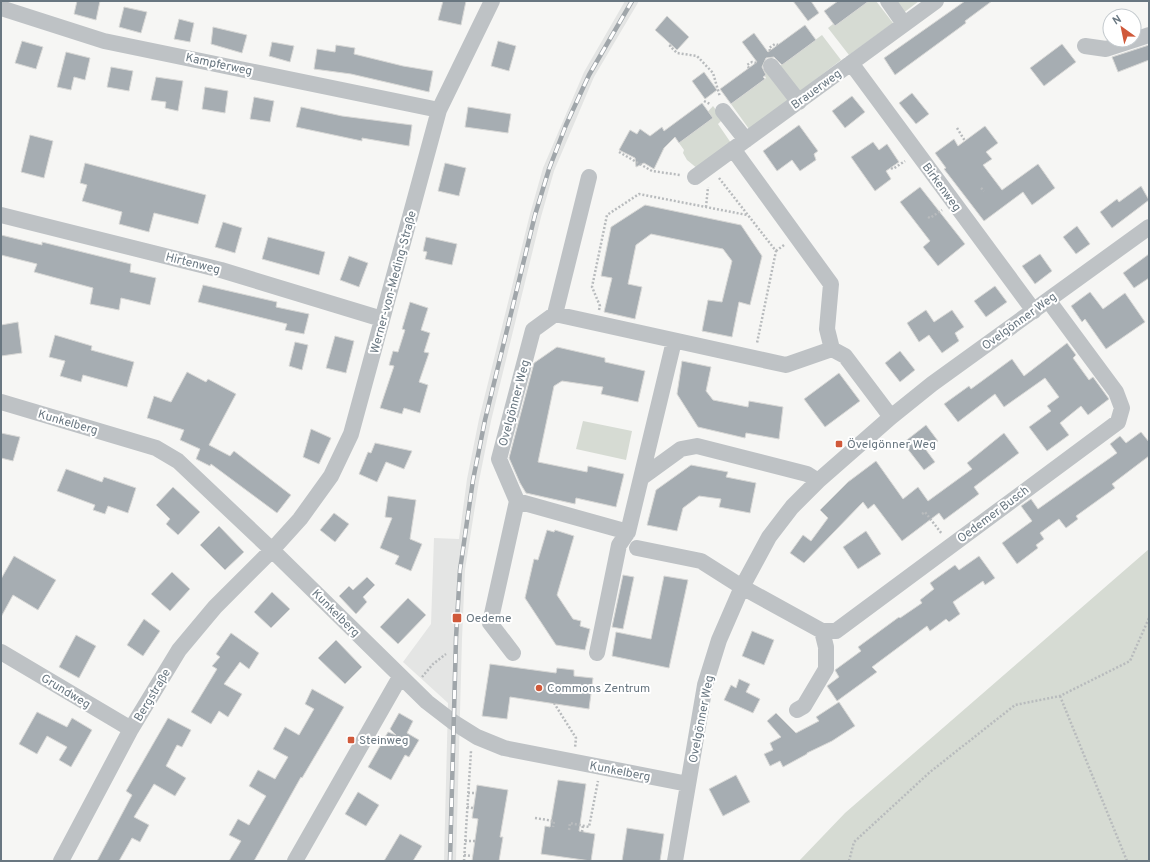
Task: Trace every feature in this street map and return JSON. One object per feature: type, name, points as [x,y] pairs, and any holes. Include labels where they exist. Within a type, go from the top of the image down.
[{"type":"street","name":"Werner-von-Meding-Straße","points":[[272,550],[300,519],[334,469],[351,434],[439,110],[492,1]]},
{"type":"street","points":[[888,1],[904,24]]},
{"type":"street","name":"Brauerweg","points":[[689,176],[710,166],[740,145],[936,1]]},
{"type":"street","name":"Kampferweg","points":[[1,8],[104,41],[439,110]]},
{"type":"street","points":[[1086,46],[1106,49],[1109,48]]},
{"type":"street","name":"Birkenweg","points":[[851,63],[1034,311]]},
{"type":"street","points":[[771,66],[799,102]]},
{"type":"street","points":[[723,111],[740,145],[831,284],[827,329],[832,349]]},
{"type":"street","points":[[589,177],[555,314],[786,365],[832,349],[845,356],[891,417]]},
{"type":"street","name":"Hirtenweg","points":[[1,216],[221,270],[382,319]]},
{"type":"street","name":"Ovelgönner Weg","points":[[675,861],[705,685],[719,640],[742,587],[769,537],[792,508],[818,481],[891,417],[1149,227]]},
{"type":"street","name":"Oedemer Busch","points":[[822,631],[836,630],[1118,422],[1122,408],[1116,392],[1048,300]]},
{"type":"street","name":"Ovelgönner Weg","points":[[517,501],[499,460],[532,330],[555,314]]},
{"type":"street","points":[[597,653],[619,545],[628,532],[674,341]]},
{"type":"street","name":"Kunkelberg","points":[[1,402],[156,448],[178,461],[272,550],[400,677],[453,722],[472,734],[504,748],[688,784]]},
{"type":"street","points":[[641,478],[682,449],[697,446],[807,474],[818,481]]},
{"type":"street","points":[[514,653],[490,623],[517,501],[628,532]]},
{"type":"street","points":[[637,548],[701,561],[742,587],[822,631],[826,647],[826,668],[804,706],[797,710]]},
{"type":"street","name":"Bergstraße","points":[[61,861],[131,729],[179,650],[215,607],[272,550]]},
{"type":"street","name":"Grundweg","points":[[1,652],[131,729]]},
{"type":"street","points":[[300,859],[400,677]]},
{"type":"path","points":[[671,45],[670,46],[677,52],[697,56],[713,73],[719,89],[723,111]]},
{"type":"path","points":[[957,128],[965,141]]},
{"type":"path","points":[[619,152],[639,162],[652,171],[677,176],[689,176]]},
{"type":"path","points":[[710,166],[776,251],[754,359]]},
{"type":"path","points":[[981,188],[984,191]]},
{"type":"path","points":[[596,324],[600,306],[592,287],[607,215],[639,194],[747,215]]},
{"type":"path","points":[[922,514],[925,512],[951,545]]},
{"type":"path","points":[[848,861],[854,842],[930,772],[1015,705],[1060,696],[1130,660],[1149,618]]},
{"type":"path","points":[[412,688],[433,664],[446,654]]},
{"type":"path","points":[[1060,696],[1127,861]]},
{"type":"path","points":[[554,704],[576,738],[573,762]]},
{"type":"path","points":[[464,861],[472,734]]},
{"type":"path","points":[[569,830],[570,823],[589,826],[600,767]]},
{"type":"path","points":[[468,793],[475,793]]},
{"type":"path","points":[[467,807],[473,808]]},
{"type":"path","points":[[535,818],[554,821],[553,827]]},
{"type":"path","points":[[582,832],[583,825]]},
{"type":"path","points":[[465,840],[475,841]]},
{"type":"path","points":[[464,855],[472,856]]},
{"type":"shaded area","points":[[625,1],[639,1],[594,77],[554,171],[541,217],[491,421],[479,481],[465,570],[456,861],[444,861],[448,703],[403,662],[431,624],[434,538],[459,539],[467,479],[479,419],[530,214],[543,168],[584,72]]},
{"type":"shaded area","points":[[868,1],[876,1],[893,23],[849,55],[828,28],[833,24],[835,26]]},
{"type":"shaded area","points":[[893,1],[919,1],[902,14]]},
{"type":"shaded area","points":[[822,35],[841,60],[798,93],[778,67]]},
{"type":"shaded area","points":[[759,67],[771,72],[791,98],[749,129],[731,104],[766,78]]},
{"type":"shaded area","points":[[713,106],[723,119],[718,124],[731,143],[698,169],[687,160],[683,153],[684,150],[679,143]]},
{"type":"shaded area","points":[[583,421],[632,431],[626,460],[576,449]]},
{"type":"shaded area","points":[[1149,549],[1149,861],[799,861],[845,813]]},
{"type":"building","points":[[77,1],[100,1],[96,20],[74,14]]},
{"type":"building","points":[[443,1],[466,1],[461,25],[438,20]]},
{"type":"building","points":[[793,1],[811,1],[819,13],[808,21]]},
{"type":"building","points":[[838,1],[869,1],[835,26],[824,11]]},
{"type":"building","points":[[965,1],[992,1],[965,21],[966,23],[895,75],[884,58]]},
{"type":"building","points":[[124,7],[147,12],[141,33],[119,27]]},
{"type":"building","points":[[667,16],[689,37],[677,50],[655,30]]},
{"type":"building","points":[[179,19],[194,23],[190,42],[174,39]]},
{"type":"building","points":[[805,25],[816,40],[782,65],[774,57],[766,58],[762,67],[766,75],[763,77],[765,79],[731,104],[720,89],[757,62],[742,42],[754,33],[768,52]]},
{"type":"building","points":[[213,27],[247,35],[242,53],[211,44]]},
{"type":"building","points":[[22,41],[43,47],[36,69],[15,63]]},
{"type":"building","points":[[498,41],[516,46],[509,71],[491,66]]},
{"type":"building","points":[[272,42],[294,46],[290,62],[269,56]]},
{"type":"building","points":[[1062,44],[1076,62],[1044,86],[1030,68]]},
{"type":"building","points":[[336,45],[355,48],[354,54],[403,66],[433,71],[429,92],[351,74],[314,69],[317,49],[335,52]]},
{"type":"building","points":[[1149,45],[1149,60],[1118,72],[1112,57]]},
{"type":"building","points":[[66,52],[90,58],[85,80],[74,77],[71,90],[57,87]]},
{"type":"building","points":[[111,67],[133,71],[129,91],[107,87]]},
{"type":"building","points":[[704,72],[717,90],[705,99],[692,81]]},
{"type":"building","points":[[156,77],[183,81],[178,111],[165,108],[166,102],[151,100]]},
{"type":"building","points":[[205,87],[228,91],[225,113],[202,109]]},
{"type":"building","points":[[912,93],[929,114],[916,124],[899,103]]},
{"type":"building","points":[[852,96],[865,112],[845,128],[832,111]]},
{"type":"building","points":[[254,97],[274,101],[270,122],[250,119]]},
{"type":"building","points":[[702,103],[713,118],[679,143],[675,137],[664,148],[654,169],[644,163],[636,167],[635,158],[619,150],[630,130],[637,134],[640,129],[650,136],[662,127],[664,131]]},
{"type":"building","points":[[301,107],[342,116],[412,125],[409,146],[362,138],[362,141],[296,127]]},
{"type":"building","points":[[468,107],[511,114],[508,133],[465,127]]},
{"type":"building","points":[[799,125],[818,151],[814,154],[816,160],[800,171],[792,160],[777,171],[763,151]]},
{"type":"building","points":[[985,126],[998,143],[986,152],[992,159],[983,165],[1002,190],[1038,164],[1055,188],[1032,205],[1023,192],[984,221],[944,169],[946,168],[935,153],[954,139],[958,146]]},
{"type":"building","points":[[30,135],[53,141],[44,178],[21,172]]},
{"type":"building","points":[[873,142],[879,150],[887,144],[899,162],[886,171],[891,179],[875,191],[851,157]]},
{"type":"building","points":[[85,163],[206,195],[198,224],[154,213],[149,232],[119,224],[122,212],[82,201],[87,185],[80,183]]},
{"type":"building","points":[[445,163],[466,168],[459,196],[438,191]]},
{"type":"building","points":[[1141,186],[1149,200],[1112,228],[1100,212],[1117,199],[1119,202]]},
{"type":"building","points":[[920,187],[965,244],[938,266],[923,247],[930,241],[900,202]]},
{"type":"building","points":[[645,205],[741,225],[762,256],[750,305],[739,302],[732,337],[702,331],[708,300],[722,302],[732,261],[723,249],[651,234],[636,245],[628,284],[642,287],[635,319],[604,312],[612,278],[601,276],[611,227]]},
{"type":"building","points":[[223,222],[242,228],[235,253],[215,247]]},
{"type":"building","points":[[1077,226],[1090,244],[1076,254],[1063,237]]},
{"type":"building","points":[[1,235],[42,245],[42,242],[131,264],[130,272],[156,278],[150,305],[121,298],[119,310],[90,304],[93,288],[34,272],[37,264],[1,255]]},
{"type":"building","points":[[268,237],[325,252],[319,275],[262,259]]},
{"type":"building","points":[[426,237],[457,244],[452,265],[425,259],[427,252],[423,251]]},
{"type":"building","points":[[1040,254],[1052,271],[1035,284],[1022,266]]},
{"type":"building","points":[[1149,254],[1149,278],[1134,288],[1123,273]]},
{"type":"building","points":[[349,256],[368,263],[359,287],[340,280]]},
{"type":"building","points":[[203,285],[277,302],[276,307],[309,314],[304,334],[285,330],[287,324],[198,302]]},
{"type":"building","points":[[995,286],[1007,302],[986,317],[974,301]]},
{"type":"building","points":[[1090,292],[1103,309],[1125,293],[1145,322],[1106,349],[1085,319],[1082,322],[1071,306]]},
{"type":"building","points":[[410,302],[428,308],[421,330],[430,333],[424,352],[429,353],[419,382],[428,385],[420,413],[404,408],[402,414],[380,408],[394,366],[389,365],[393,351],[398,352],[405,330],[402,329]]},
{"type":"building","points":[[926,310],[934,322],[952,310],[964,327],[955,333],[959,341],[942,353],[929,335],[919,342],[907,323]]},
{"type":"building","points":[[18,322],[22,353],[1,356],[1,325]]},
{"type":"building","points":[[55,335],[92,346],[91,350],[134,362],[127,387],[83,375],[81,382],[60,376],[65,361],[49,357]]},
{"type":"building","points":[[335,336],[354,341],[346,373],[326,368]]},
{"type":"building","points":[[295,342],[308,345],[302,370],[289,366]]},
{"type":"building","points":[[1067,343],[1076,355],[1073,358],[1089,380],[1093,377],[1109,399],[1088,415],[1081,406],[1060,423],[1069,435],[1047,451],[1029,427],[1051,411],[1047,406],[1059,397],[1045,378],[1004,407],[995,394],[958,422],[944,404],[969,386],[971,389],[1012,359],[1024,376]]},
{"type":"building","points":[[557,347],[605,358],[605,362],[645,371],[638,402],[601,394],[603,387],[562,381],[554,386],[538,462],[587,472],[588,466],[624,474],[616,507],[576,498],[575,504],[526,493],[509,458],[534,363]]},
{"type":"building","points":[[900,351],[915,370],[900,382],[885,363]]},
{"type":"building","points":[[682,361],[711,367],[706,391],[713,400],[748,407],[749,401],[783,407],[779,439],[746,433],[745,438],[698,427],[677,394]]},
{"type":"building","points":[[187,372],[206,382],[208,379],[236,394],[209,445],[230,456],[234,451],[291,495],[277,513],[211,464],[210,466],[196,459],[200,449],[180,440],[184,430],[147,418],[154,396],[171,402]]},
{"type":"building","points":[[839,373],[860,401],[825,427],[804,399]]},
{"type":"building","points":[[926,425],[938,441],[926,450],[935,462],[924,470],[903,443]]},
{"type":"building","points":[[311,429],[331,438],[319,464],[303,457]]},
{"type":"building","points":[[1141,432],[1149,442],[1149,456],[1112,484],[1115,488],[1076,516],[1078,519],[1066,528],[1059,519],[1040,533],[1044,539],[1036,545],[1038,548],[1017,564],[1002,543],[1032,521],[1021,506],[1031,499],[1038,509],[1117,453],[1110,444],[1120,436],[1126,443]]},
{"type":"building","points":[[1,433],[20,437],[13,461],[1,458]]},
{"type":"building","points":[[1004,433],[1019,453],[974,487],[979,494],[944,520],[939,513],[902,541],[874,504],[868,509],[863,502],[804,563],[790,553],[803,535],[811,541],[828,518],[820,510],[848,482],[876,461],[903,499],[918,487],[928,501],[972,469],[967,463]]},
{"type":"building","points":[[375,443],[412,451],[404,469],[386,462],[377,482],[359,474],[368,452],[371,453]]},
{"type":"building","points":[[691,465],[728,472],[726,477],[756,483],[750,513],[719,507],[721,499],[699,496],[683,508],[677,531],[647,525],[656,490]]},
{"type":"building","points":[[66,469],[102,482],[104,477],[136,488],[128,513],[108,506],[105,514],[93,510],[95,505],[57,491]]},
{"type":"building","points":[[173,487],[200,512],[178,535],[166,524],[170,519],[156,505]]},
{"type":"building","points":[[388,496],[416,500],[410,539],[422,544],[411,571],[395,564],[399,556],[380,548],[392,518],[385,517]]},
{"type":"building","points":[[334,513],[349,524],[335,542],[320,530]]},
{"type":"building","points":[[219,526],[244,552],[225,570],[200,545]]},
{"type":"building","points":[[547,530],[554,532],[555,530],[574,536],[557,595],[573,619],[581,621],[580,626],[590,629],[585,650],[556,645],[525,598],[534,559],[538,560]]},
{"type":"building","points":[[866,531],[881,554],[858,569],[843,547]]},
{"type":"building","points":[[14,556],[56,580],[38,610],[13,595],[1,617],[1,579]]},
{"type":"building","points":[[979,556],[995,578],[985,585],[983,581],[953,602],[960,614],[949,622],[946,619],[930,631],[927,626],[872,667],[877,672],[837,701],[827,686],[839,677],[835,670],[861,651],[858,647],[899,617],[900,618],[922,603],[920,600],[934,589],[930,583],[955,565],[959,570]]},
{"type":"building","points":[[172,572],[190,589],[170,611],[151,594]]},
{"type":"building","points":[[623,575],[634,577],[623,629],[612,627]]},
{"type":"building","points":[[664,576],[688,580],[669,668],[612,656],[616,632],[651,639]]},
{"type":"building","points":[[367,577],[375,585],[363,597],[367,602],[356,614],[339,596],[349,586],[353,590]]},
{"type":"building","points":[[272,592],[290,609],[271,628],[254,612]]},
{"type":"building","points":[[408,598],[426,615],[398,644],[380,627]]},
{"type":"building","points":[[144,619],[160,631],[143,656],[127,645]]},
{"type":"building","points":[[752,631],[774,640],[764,665],[742,656]]},
{"type":"building","points":[[231,633],[259,653],[249,669],[240,662],[224,684],[242,694],[228,717],[219,711],[211,724],[191,712],[217,669],[212,666],[220,657],[216,654]]},
{"type":"building","points":[[76,635],[96,646],[79,678],[59,667]]},
{"type":"building","points":[[336,640],[362,667],[345,684],[318,658]]},
{"type":"building","name":"Commons Zentrum","points":[[490,664],[556,673],[557,668],[574,670],[574,676],[593,678],[589,709],[510,697],[507,719],[482,716]]},
{"type":"building","points":[[739,679],[750,684],[746,692],[760,699],[753,713],[724,700],[731,685],[736,688]]},
{"type":"building","points":[[312,689],[344,707],[302,778],[301,777],[254,861],[229,861],[241,841],[229,835],[238,819],[249,825],[266,796],[249,786],[258,770],[275,779],[288,757],[273,749],[285,727],[299,735],[314,709],[305,704]]},
{"type":"building","points":[[839,702],[855,726],[832,741],[783,767],[780,761],[770,766],[764,754],[773,750],[770,743],[781,737],[767,721],[776,713],[796,733],[819,721],[816,717]]},
{"type":"building","points":[[37,712],[67,727],[72,718],[92,730],[71,767],[59,760],[67,747],[47,736],[37,754],[19,744]]},
{"type":"building","points":[[399,713],[413,721],[407,733],[419,740],[409,757],[405,755],[391,780],[368,767],[388,732],[396,735],[390,729]]},
{"type":"building","points":[[168,718],[191,730],[182,747],[177,745],[166,766],[186,778],[175,796],[154,784],[134,817],[149,825],[140,842],[132,838],[119,861],[97,861],[132,795],[126,791]]},
{"type":"building","points":[[736,775],[750,802],[723,816],[709,789]]},
{"type":"building","points":[[558,780],[586,784],[579,831],[595,834],[591,861],[541,854],[545,826],[550,827]]},
{"type":"building","points":[[477,785],[508,790],[500,837],[503,837],[499,861],[472,861],[478,819],[472,818]]},
{"type":"building","points":[[358,792],[379,805],[366,826],[345,814]]},
{"type":"building","points":[[627,828],[664,834],[660,861],[622,861]]},
{"type":"building","points":[[400,834],[422,846],[413,861],[384,861]]},
{"type":"railway","points":[[450,861],[456,638],[460,570],[473,480],[485,420],[535,215],[549,169],[566,125],[589,75],[632,1]]},
{"type":"place","name":"Övelgönner Weg","points":[[839,444]]},
{"type":"place","name":"Oedeme","points":[[457,618]]},
{"type":"place","name":"Commons Zentrum","points":[[539,688]]},
{"type":"place","name":"Steinweg","points":[[351,740]]}]
